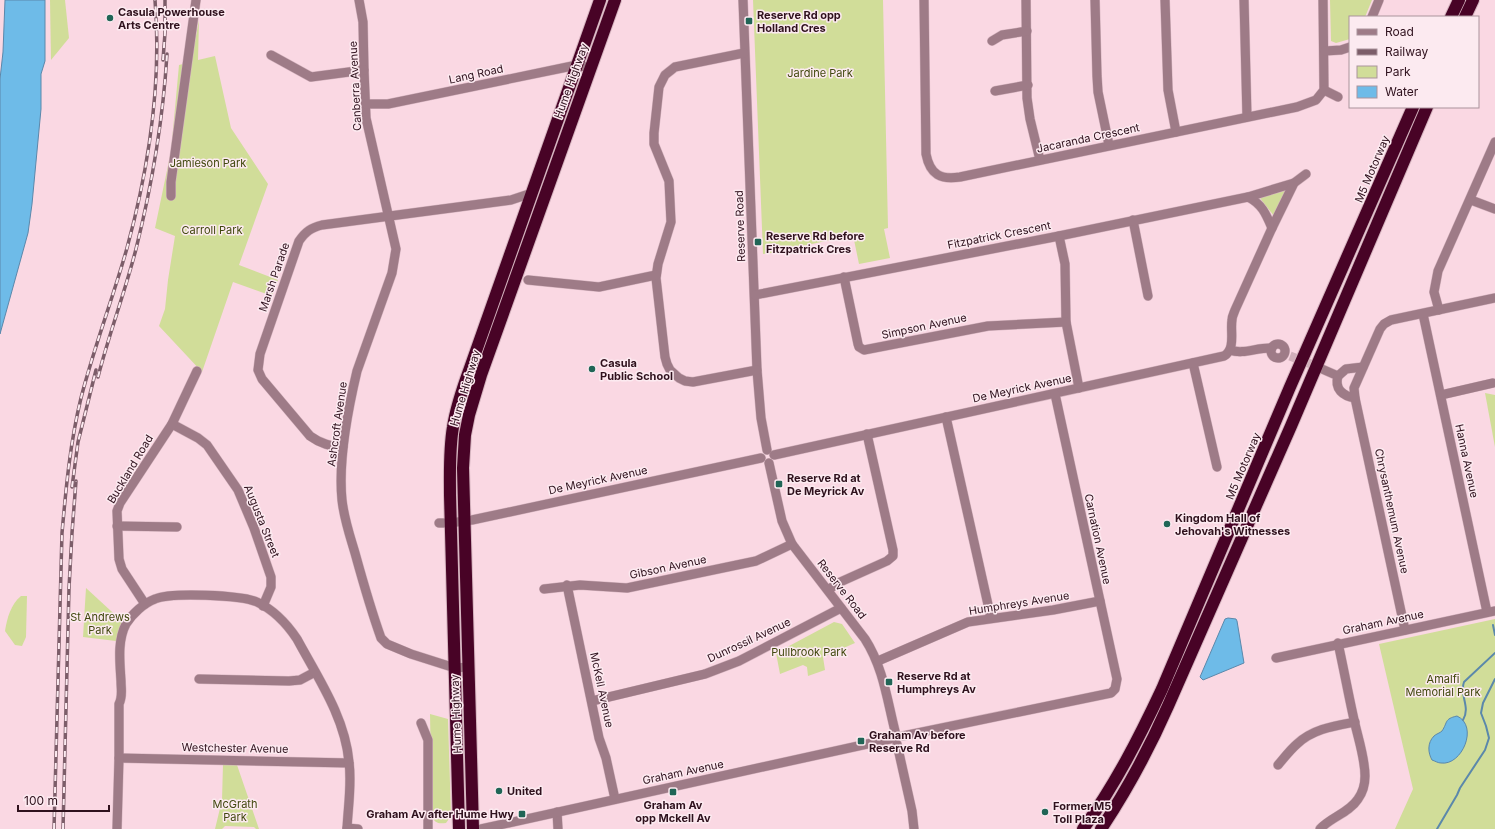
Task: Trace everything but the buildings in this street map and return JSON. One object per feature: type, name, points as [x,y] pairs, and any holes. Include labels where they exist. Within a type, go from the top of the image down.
[{"type":"highway","name":"Hume Highway","points":[[459,829],[455,668],[445,523],[453,428],[458,405],[600,0]]},
{"type":"highway","name":"Hume Highway","points":[[473,829],[463,522],[463,468],[465,435],[469,415],[484,368],[615,0]]},
{"type":"highway","points":[[1452,16],[1459,0]]},
{"type":"highway","points":[[1466,16],[1473,0]]},
{"type":"highway","name":"M5 Motorway","points":[[1083,829],[1116,780],[1162,689],[1290,387],[1413,108]]},
{"type":"highway","points":[[1101,829],[1138,768],[1165,713],[1294,419],[1427,108]]},
{"type":"street","points":[[171,196],[171,182],[196,0]]},
{"type":"street","name":"Canberra Avenue","points":[[359,0],[363,22],[366,118],[389,217]]},
{"type":"street","name":"Reserve Road","points":[[743,0],[757,370],[761,418],[768,456],[782,521],[792,544],[866,639],[878,661],[884,679],[912,811],[914,829]]},
{"type":"street","name":"Jacaranda Crescent","points":[[924,0],[927,161],[935,174],[941,177],[953,178],[1297,107],[1316,100],[1324,90]]},
{"type":"street","points":[[1026,0],[1027,98],[1030,119],[1040,160]]},
{"type":"street","points":[[1095,0],[1096,76],[1109,146]]},
{"type":"street","points":[[1165,0],[1168,90],[1176,132]]},
{"type":"street","points":[[1244,0],[1247,117]]},
{"type":"street","points":[[1323,0],[1325,51],[1324,90],[1338,96]]},
{"type":"street","points":[[1372,16],[1380,0]]},
{"type":"street","points":[[992,41],[1002,34],[1026,31]]},
{"type":"street","points":[[1325,51],[1341,50],[1349,47]]},
{"type":"street","points":[[744,53],[675,67],[665,76],[659,87],[654,133],[657,152],[669,181],[672,222],[658,264],[656,275],[665,357],[670,370],[675,375],[685,381],[693,382],[757,370]]},
{"type":"street","points":[[271,55],[310,77],[364,70]]},
{"type":"street","name":"Lang Road","points":[[366,104],[388,104],[576,65],[590,68]]},
{"type":"street","points":[[995,91],[1028,85]]},
{"type":"street","points":[[1439,310],[1434,292],[1438,271],[1471,200],[1495,142]]},
{"type":"street","name":"Fitzpatrick Crescent","points":[[755,295],[1059,236],[1248,196],[1294,183],[1306,174]]},
{"type":"street","name":"Fitzpatrick Crescent","points":[[1230,350],[1234,310],[1294,183]]},
{"type":"street","name":"Marsh Parade","points":[[344,447],[328,446],[319,443],[310,436],[262,379],[258,370],[260,354],[299,241],[305,232],[322,225],[511,200],[532,193]]},
{"type":"street","points":[[1248,196],[1264,210],[1272,228]]},
{"type":"street","points":[[511,200],[524,214]]},
{"type":"street","points":[[1471,200],[1495,209]]},
{"type":"street","name":"Ashcroft Avenue","points":[[389,217],[396,249],[395,259],[392,273],[357,371],[344,447],[342,499],[345,518],[368,603],[381,638],[387,644],[411,654],[455,668],[468,667]]},
{"type":"street","points":[[1133,220],[1148,296]]},
{"type":"street","points":[[1059,236],[1065,264],[1066,322],[1079,388]]},
{"type":"street","points":[[528,280],[599,287],[656,275]]},
{"type":"street","name":"Simpson Avenue","points":[[844,277],[858,344],[864,350],[988,326],[1066,322]]},
{"type":"street","points":[[1355,398],[1346,396],[1341,392],[1337,384],[1338,376],[1346,369],[1363,367],[1380,329],[1384,324],[1391,320],[1495,298]]},
{"type":"street","name":"Hanna Avenue","points":[[1423,314],[1491,611]]},
{"type":"street","points":[[1230,350],[1241,353],[1263,348],[1272,348],[1275,345],[1282,346],[1288,355]]},
{"type":"street","name":"De Meyrick Avenue","points":[[445,523],[463,522],[1055,394],[1222,357],[1230,350]]},
{"type":"street","points":[[1193,363],[1217,467]]},
{"type":"street","name":"Chrysanthemum Avenue","points":[[1363,367],[1356,384],[1355,398],[1405,630]]},
{"type":"street","points":[[1322,369],[1338,376]]},
{"type":"street","name":"Buckland Road","points":[[145,604],[120,564],[117,549],[118,510],[120,503],[172,424],[197,371]]},
{"type":"street","points":[[1441,395],[1493,383]]},
{"type":"street","name":"Carnation Avenue","points":[[1055,394],[1117,679],[1115,689]]},
{"type":"street","points":[[946,417],[991,618]]},
{"type":"street","name":"Augusta Street","points":[[172,424],[198,438],[207,445],[238,490],[254,528],[271,577],[271,587],[263,606]]},
{"type":"street","points":[[828,590],[838,583],[887,561],[893,556],[893,550],[867,434]]},
{"type":"street","points":[[117,526],[176,527]]},
{"type":"street","name":"Gibson Avenue","points":[[544,589],[567,585],[627,588],[756,561],[792,544]]},
{"type":"street","name":"McKell Avenue","points":[[567,585],[599,738],[606,758],[616,799]]},
{"type":"street","points":[[117,829],[119,704],[123,698],[120,646],[126,625],[131,618],[145,604],[156,598],[167,596],[233,596],[247,599],[273,611],[290,628],[315,672],[341,725],[349,763],[350,790],[347,829],[358,829]]},
{"type":"street","name":"Humphreys Avenue","points":[[878,661],[968,622],[1053,610],[1100,601]]},
{"type":"street","name":"Dunrossil Avenue","points":[[592,701],[705,674],[739,661],[841,608]]},
{"type":"street","name":"Graham Avenue","points":[[1276,658],[1491,611]]},
{"type":"street","points":[[1320,829],[1329,820],[1351,807],[1364,788],[1365,772],[1338,644]]},
{"type":"street","points":[[199,680],[289,681],[300,680],[315,672]]},
{"type":"street","name":"Graham Avenue","points":[[481,829],[896,738],[1111,693],[1115,689]]},
{"type":"street","points":[[1278,765],[1296,745],[1308,736],[1329,728],[1355,722]]},
{"type":"street","points":[[421,723],[428,740],[428,829]]},
{"type":"street","name":"Westchester Avenue","points":[[119,758],[349,763]]},
{"type":"street","points":[[557,812],[558,829]]},
{"type":"green space","points":[[50,0],[65,0],[69,38],[51,60]]},
{"type":"green space","name":"Jardine Park","points":[[753,0],[883,0],[888,228],[884,229],[890,258],[859,264],[853,235],[763,254]]},
{"type":"green space","points":[[1330,0],[1372,0],[1365,16],[1349,16],[1349,39],[1336,43],[1331,41]]},
{"type":"green space","points":[[199,20],[198,60],[215,56],[231,128],[268,184],[239,265],[278,280],[272,296],[233,282],[202,372],[159,326],[165,309],[175,236],[155,228],[171,151],[179,65],[191,62]]},
{"type":"green space","points":[[1287,190],[1275,215],[1273,215],[1260,197]]},
{"type":"green space","points":[[1485,393],[1495,395],[1495,447]]},
{"type":"green space","name":"St Andrews Park","points":[[86,588],[124,623],[116,641],[83,637]]},
{"type":"green space","points":[[21,596],[27,596],[26,637],[22,646],[15,645],[5,631],[10,612]]},
{"type":"green space","name":"Amalfi Memorial Park","points":[[1495,619],[1495,829],[1395,829],[1413,789],[1379,644]]},
{"type":"green space","name":"Pullbrook Park","points":[[834,622],[842,624],[855,643],[823,657],[825,670],[808,676],[807,667],[803,665],[780,674],[776,653]]},
{"type":"green space","points":[[430,714],[448,719],[451,816],[446,823],[437,822],[434,820],[432,815]]},
{"type":"green space","name":"McGrath Park","points":[[223,764],[237,765],[259,829],[254,827],[225,826],[222,829],[215,829],[222,800]]},
{"type":"water","points":[[5,0],[45,0],[45,61],[41,74],[41,109],[28,233],[0,334],[0,79],[3,52]]},
{"type":"water","points":[[1225,619],[1236,619],[1237,621],[1244,663],[1203,680],[1200,677]]},
{"type":"water","points":[[1457,716],[1463,721],[1467,728],[1465,744],[1461,752],[1449,762],[1440,763],[1432,760],[1429,748],[1430,742],[1435,735],[1442,731],[1448,720]]},
{"type":"waterway","points":[[1493,625],[1495,635]]},
{"type":"waterway","points":[[1463,720],[1466,710],[1463,692],[1464,682],[1495,653]]},
{"type":"waterway","points":[[1437,829],[1460,788],[1485,750],[1489,738],[1481,713],[1483,703],[1495,679]]},
{"type":"tunnel","points":[[1290,356],[1321,368]]},
{"type":"railway","points":[[54,829],[62,533],[69,466],[81,398],[127,248],[142,187],[152,125],[155,94],[157,63],[155,0]]},
{"type":"railway","points":[[163,60],[165,0]]},
{"type":"railway","points":[[98,377],[132,265],[142,225],[160,128],[167,54]]},
{"type":"railway","points":[[72,487],[78,442],[96,370]]},
{"type":"railway","points":[[63,829],[69,588],[76,481]]},
{"type":"place","name":"Casula Powerhouse Arts Centre","points":[[110,18]]},
{"type":"place","name":"Reserve Rd opp Holland Cres","points":[[749,21]]},
{"type":"place","name":"Reserve Rd before Fitzpatrick Cres","points":[[758,242]]},
{"type":"place","name":"Casula Public School","points":[[592,369]]},
{"type":"place","name":"Reserve Rd at De Meyrick Av","points":[[779,484]]},
{"type":"place","name":"Kingdom Hall of Jehovah's Witnesses","points":[[1167,524]]},
{"type":"place","name":"Reserve Rd at Humphreys Av","points":[[889,682]]},
{"type":"place","name":"Graham Av before Reserve Rd","points":[[861,741]]},
{"type":"place","name":"United","points":[[499,791]]},
{"type":"place","name":"Graham Av opp Mckell Av","points":[[673,792]]},
{"type":"place","name":"Former M5 Toll Plaza","points":[[1045,812]]},
{"type":"place","name":"Graham Av after Hume Hwy","points":[[522,814]]},
{"type":"park label","name":"Jamieson Park","points":[[208,163]]},
{"type":"park label","name":"Carroll Park","points":[[212,230]]}]
